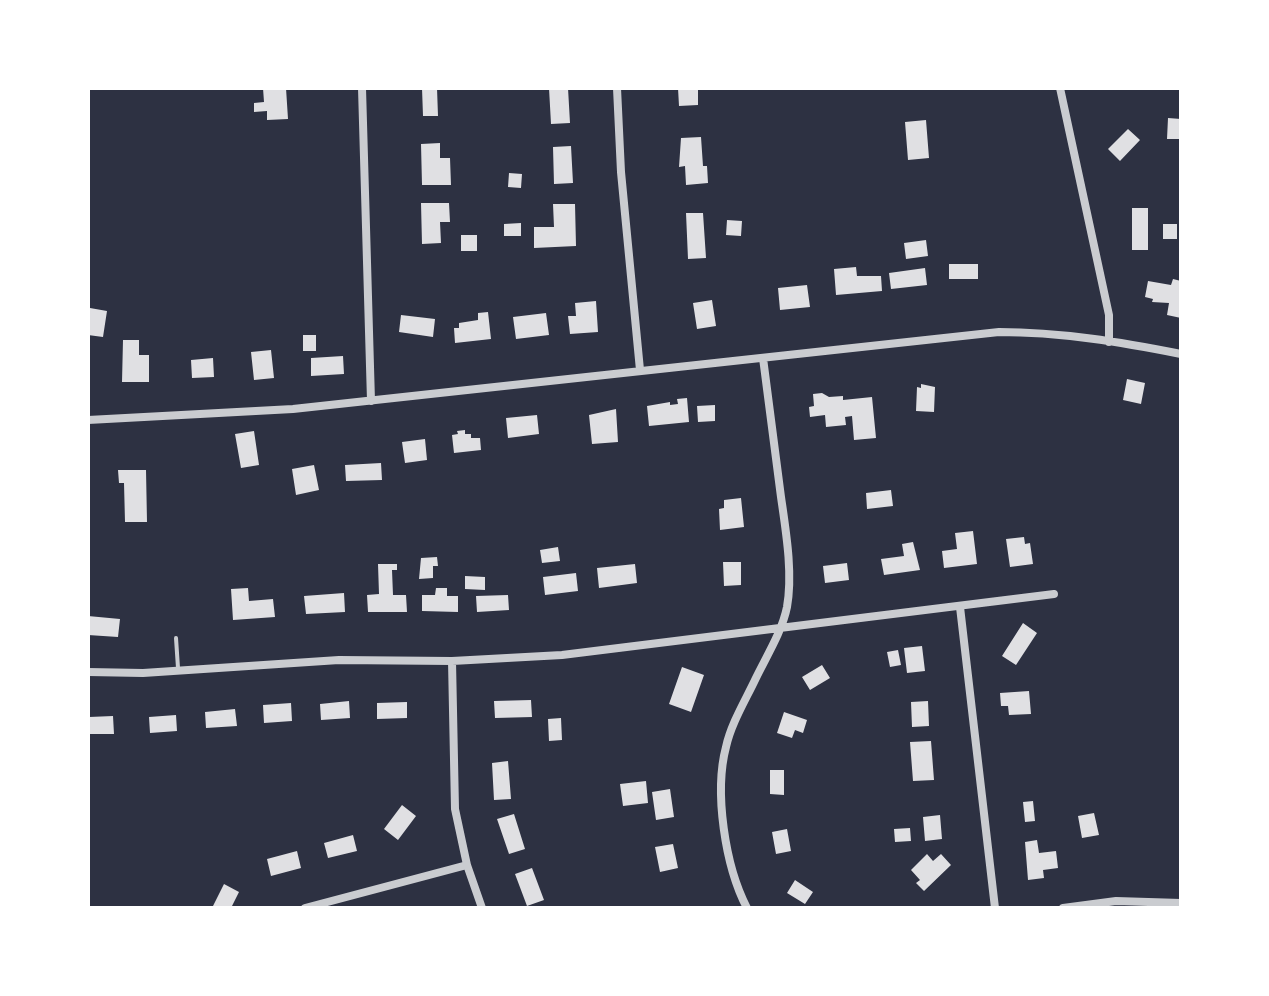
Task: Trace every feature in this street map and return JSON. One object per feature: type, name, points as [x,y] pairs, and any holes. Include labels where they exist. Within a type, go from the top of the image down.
[{"type":"street","points":[[362,88],[371,401]]},
{"type":"street","points":[[617,88],[621,172],[640,370]]},
{"type":"street","points":[[1060,88],[1109,315],[1109,342]]},
{"type":"street","points":[[88,420],[236,413],[371,401],[999,332],[1041,332],[1181,354]]},
{"type":"street","points":[[747,908],[739,893],[728,848],[721,792],[722,767],[726,744],[780,629],[787,608],[789,587],[786,531],[763,358]]},
{"type":"street","points":[[88,672],[143,673],[339,660],[452,661],[562,655],[1054,594]]},
{"type":"street","points":[[960,607],[995,908]]},
{"type":"street","points":[[452,661],[453,784],[459,834],[482,908]]},
{"type":"street","points":[[305,908],[467,865]]},
{"type":"street","points":[[1063,908],[1116,901],[1181,903]]},
{"type":"lane","points":[[176,638],[178,671]]},
{"type":"building","points":[[263,88],[286,88],[288,119],[267,120],[267,111],[254,112],[254,103],[264,102]]},
{"type":"building","points":[[422,88],[437,88],[438,116],[423,116]]},
{"type":"building","points":[[549,88],[568,88],[570,123],[551,124]]},
{"type":"building","points":[[678,88],[698,88],[698,105],[679,106]]},
{"type":"building","points":[[1168,118],[1181,119],[1181,139],[1167,139]]},
{"type":"building","points":[[926,120],[929,158],[908,160],[905,122]]},
{"type":"building","points":[[1128,129],[1140,140],[1120,161],[1108,149]]},
{"type":"building","points":[[701,137],[708,183],[686,185],[685,166],[679,167],[681,138]]},
{"type":"building","points":[[440,143],[440,158],[450,158],[451,185],[422,185],[421,144]]},
{"type":"building","points":[[571,146],[573,183],[554,184],[553,147]]},
{"type":"building","points":[[509,173],[522,174],[521,188],[508,187]]},
{"type":"building","points":[[421,203],[449,203],[450,222],[440,222],[441,243],[422,244]]},
{"type":"building","points":[[553,204],[575,204],[576,246],[534,248],[534,227],[554,227]]},
{"type":"building","points":[[1132,208],[1148,208],[1148,250],[1132,250]]},
{"type":"building","points":[[686,213],[703,213],[706,258],[688,259]]},
{"type":"building","points":[[727,220],[742,221],[741,236],[726,235]]},
{"type":"building","points":[[521,223],[521,236],[504,236],[504,224]]},
{"type":"building","points":[[1163,224],[1177,224],[1177,239],[1163,239]]},
{"type":"building","points":[[461,235],[477,235],[477,251],[461,251]]},
{"type":"building","points":[[926,240],[928,256],[906,259],[904,243]]},
{"type":"building","points":[[949,264],[978,264],[978,279],[949,279]]},
{"type":"building","points":[[856,267],[857,276],[881,276],[882,291],[836,295],[834,269]]},
{"type":"building","points":[[925,268],[927,285],[891,289],[889,273]]},
{"type":"building","points":[[1173,279],[1181,281],[1181,318],[1167,315],[1169,303],[1152,302],[1153,299],[1145,297],[1148,281],[1171,285]]},
{"type":"building","points":[[807,285],[810,307],[780,310],[778,288]]},
{"type":"building","points":[[712,300],[716,326],[697,329],[693,303]]},
{"type":"building","points":[[596,301],[598,332],[570,334],[568,316],[576,316],[575,303]]},
{"type":"building","points":[[90,308],[107,311],[103,337],[88,335]]},
{"type":"building","points":[[488,312],[491,339],[455,343],[454,328],[459,328],[459,323],[478,320],[478,313]]},
{"type":"building","points":[[546,313],[549,335],[516,339],[513,317]]},
{"type":"building","points":[[401,315],[435,319],[433,337],[399,332]]},
{"type":"building","points":[[303,335],[316,335],[316,351],[303,351]]},
{"type":"building","points":[[123,340],[139,340],[139,355],[149,355],[149,382],[122,382]]},
{"type":"building","points":[[271,350],[274,378],[254,380],[251,352]]},
{"type":"building","points":[[343,356],[344,374],[311,376],[311,358]]},
{"type":"building","points":[[213,358],[214,377],[192,378],[191,360]]},
{"type":"building","points":[[1127,379],[1145,383],[1141,404],[1123,400]]},
{"type":"building","points":[[921,384],[935,387],[934,412],[916,411],[917,387],[921,388]]},
{"type":"building","points":[[822,393],[829,397],[843,396],[843,400],[872,397],[876,438],[854,440],[852,416],[845,417],[846,425],[826,427],[825,415],[810,417],[809,407],[814,406],[813,394]]},
{"type":"building","points":[[687,398],[689,422],[649,426],[647,406],[670,402],[670,405],[678,404],[677,399]]},
{"type":"building","points":[[715,405],[715,421],[698,422],[697,406]]},
{"type":"building","points":[[616,409],[618,442],[592,444],[589,415]]},
{"type":"building","points":[[537,415],[539,434],[508,438],[506,418]]},
{"type":"building","points":[[465,430],[471,438],[480,438],[481,450],[454,453],[452,435]]},
{"type":"building","points":[[254,431],[259,465],[241,468],[235,434]]},
{"type":"building","points":[[425,439],[427,460],[405,463],[402,442]]},
{"type":"building","points":[[381,463],[382,480],[346,481],[345,465]]},
{"type":"building","points":[[314,465],[319,490],[296,495],[292,469]]},
{"type":"building","points":[[118,470],[146,470],[147,522],[125,522],[124,483],[119,483]]},
{"type":"building","points":[[891,490],[893,506],[867,509],[866,493]]},
{"type":"building","points":[[741,498],[744,527],[720,530],[719,509],[724,508],[724,500]]},
{"type":"building","points":[[973,531],[977,564],[944,568],[942,551],[957,549],[955,533]]},
{"type":"building","points":[[1024,537],[1025,544],[1030,543],[1033,564],[1010,567],[1006,539]]},
{"type":"building","points":[[913,542],[920,570],[884,575],[881,559],[904,556],[902,544]]},
{"type":"building","points":[[558,547],[560,561],[542,563],[540,550]]},
{"type":"building","points":[[437,557],[438,566],[433,566],[433,578],[419,579],[421,558]]},
{"type":"building","points":[[723,562],[741,562],[741,585],[724,586]]},
{"type":"building","points":[[847,563],[849,580],[825,583],[823,566]]},
{"type":"building","points":[[378,564],[397,564],[397,570],[392,570],[393,595],[406,595],[407,612],[368,612],[367,595],[379,594]]},
{"type":"building","points":[[635,564],[637,583],[599,588],[597,568]]},
{"type":"building","points":[[576,573],[578,591],[545,595],[543,577]]},
{"type":"building","points":[[465,576],[485,577],[485,590],[465,589]]},
{"type":"building","points":[[248,588],[249,601],[273,599],[275,617],[233,620],[231,589]]},
{"type":"building","points":[[436,588],[447,588],[447,596],[458,596],[458,612],[422,611],[422,595],[435,595]]},
{"type":"building","points":[[344,593],[345,612],[306,614],[304,596]]},
{"type":"building","points":[[508,595],[509,610],[477,612],[476,596]]},
{"type":"building","points":[[88,616],[120,619],[118,637],[88,635]]},
{"type":"building","points":[[1023,623],[1037,633],[1016,665],[1002,656]]},
{"type":"building","points":[[922,646],[925,671],[907,673],[904,648]]},
{"type":"building","points":[[898,650],[901,665],[890,667],[887,652]]},
{"type":"building","points":[[822,665],[830,678],[810,690],[802,677]]},
{"type":"building","points":[[682,667],[704,675],[691,712],[669,704]]},
{"type":"building","points":[[1029,691],[1031,714],[1009,715],[1008,706],[1001,706],[1000,693]]},
{"type":"building","points":[[531,700],[532,717],[495,718],[494,701]]},
{"type":"building","points":[[349,701],[350,718],[321,720],[320,704]]},
{"type":"building","points":[[928,701],[929,726],[912,727],[911,702]]},
{"type":"building","points":[[407,702],[407,718],[377,719],[377,703]]},
{"type":"building","points":[[291,703],[292,721],[264,723],[263,705]]},
{"type":"building","points":[[235,709],[237,726],[206,728],[205,712]]},
{"type":"building","points":[[784,712],[807,720],[803,733],[795,730],[792,738],[777,733]]},
{"type":"building","points":[[176,715],[177,731],[150,733],[149,717]]},
{"type":"building","points":[[113,716],[114,734],[89,734],[89,717]]},
{"type":"building","points":[[561,718],[562,740],[549,741],[548,719]]},
{"type":"building","points":[[931,741],[934,780],[913,781],[910,742]]},
{"type":"building","points":[[508,761],[511,799],[494,800],[492,763]]},
{"type":"building","points":[[770,770],[784,770],[784,795],[770,794]]},
{"type":"building","points":[[646,781],[648,803],[623,806],[620,784]]},
{"type":"building","points":[[670,789],[674,817],[656,820],[652,792]]},
{"type":"building","points":[[1033,801],[1035,821],[1025,822],[1023,802]]},
{"type":"building","points":[[402,805],[416,816],[398,840],[384,829]]},
{"type":"building","points":[[1094,813],[1099,835],[1082,838],[1078,816]]},
{"type":"building","points":[[514,814],[525,849],[509,854],[497,819]]},
{"type":"building","points":[[940,815],[942,839],[925,841],[923,817]]},
{"type":"building","points":[[910,828],[911,841],[895,842],[894,829]]},
{"type":"building","points":[[787,829],[791,851],[776,854],[772,832]]},
{"type":"building","points":[[353,835],[357,851],[328,858],[324,843]]},
{"type":"building","points":[[1037,840],[1039,853],[1056,851],[1058,868],[1043,870],[1044,878],[1028,880],[1025,842]]},
{"type":"building","points":[[673,844],[678,868],[660,872],[655,847]]},
{"type":"building","points":[[297,851],[301,868],[271,876],[267,859]]},
{"type":"building","points":[[927,854],[933,861],[941,854],[951,865],[924,891],[916,883],[920,880],[911,870]]},
{"type":"building","points":[[532,868],[544,900],[527,906],[515,874]]},
{"type":"building","points":[[795,880],[813,892],[805,904],[787,893]]},
{"type":"building","points":[[224,884],[239,892],[231,908],[212,908]]}]
